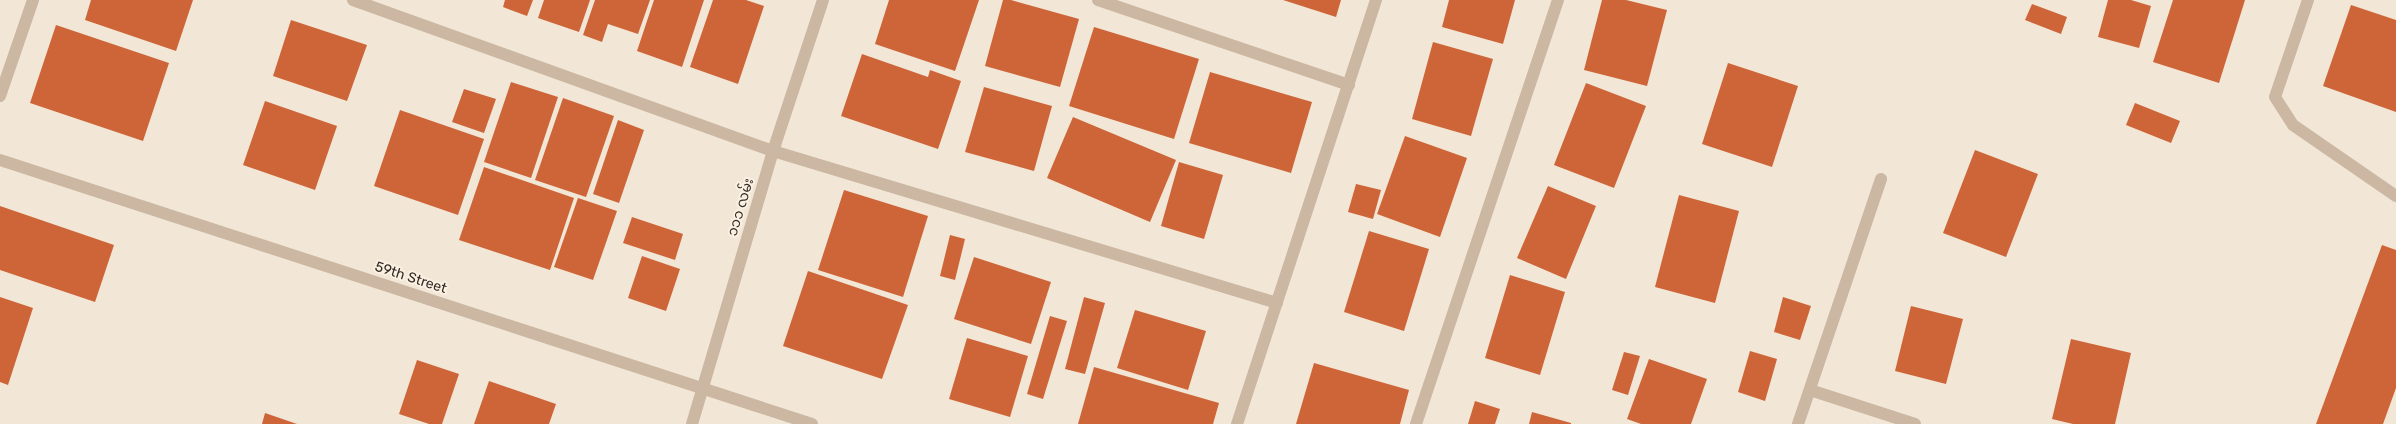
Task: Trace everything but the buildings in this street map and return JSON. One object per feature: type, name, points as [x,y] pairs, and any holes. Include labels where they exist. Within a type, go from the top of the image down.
[{"type":"street","points":[[0,96],[33,0]]},
{"type":"street","points":[[353,0],[773,151],[1278,303]]},
{"type":"street","name":"၁၁၁ လမ်း","points":[[692,424],[773,151],[823,0]]},
{"type":"street","points":[[1098,0],[1349,84]]},
{"type":"street","points":[[1238,424],[1376,0]]},
{"type":"street","points":[[1416,424],[1558,0]]},
{"type":"street","points":[[2308,0],[2275,96],[2293,125],[2396,196]]},
{"type":"street","name":"59th Street","points":[[0,160],[812,424]]},
{"type":"street","points":[[1798,424],[1881,179]]},
{"type":"street","points":[[1810,390],[1915,424]]}]
